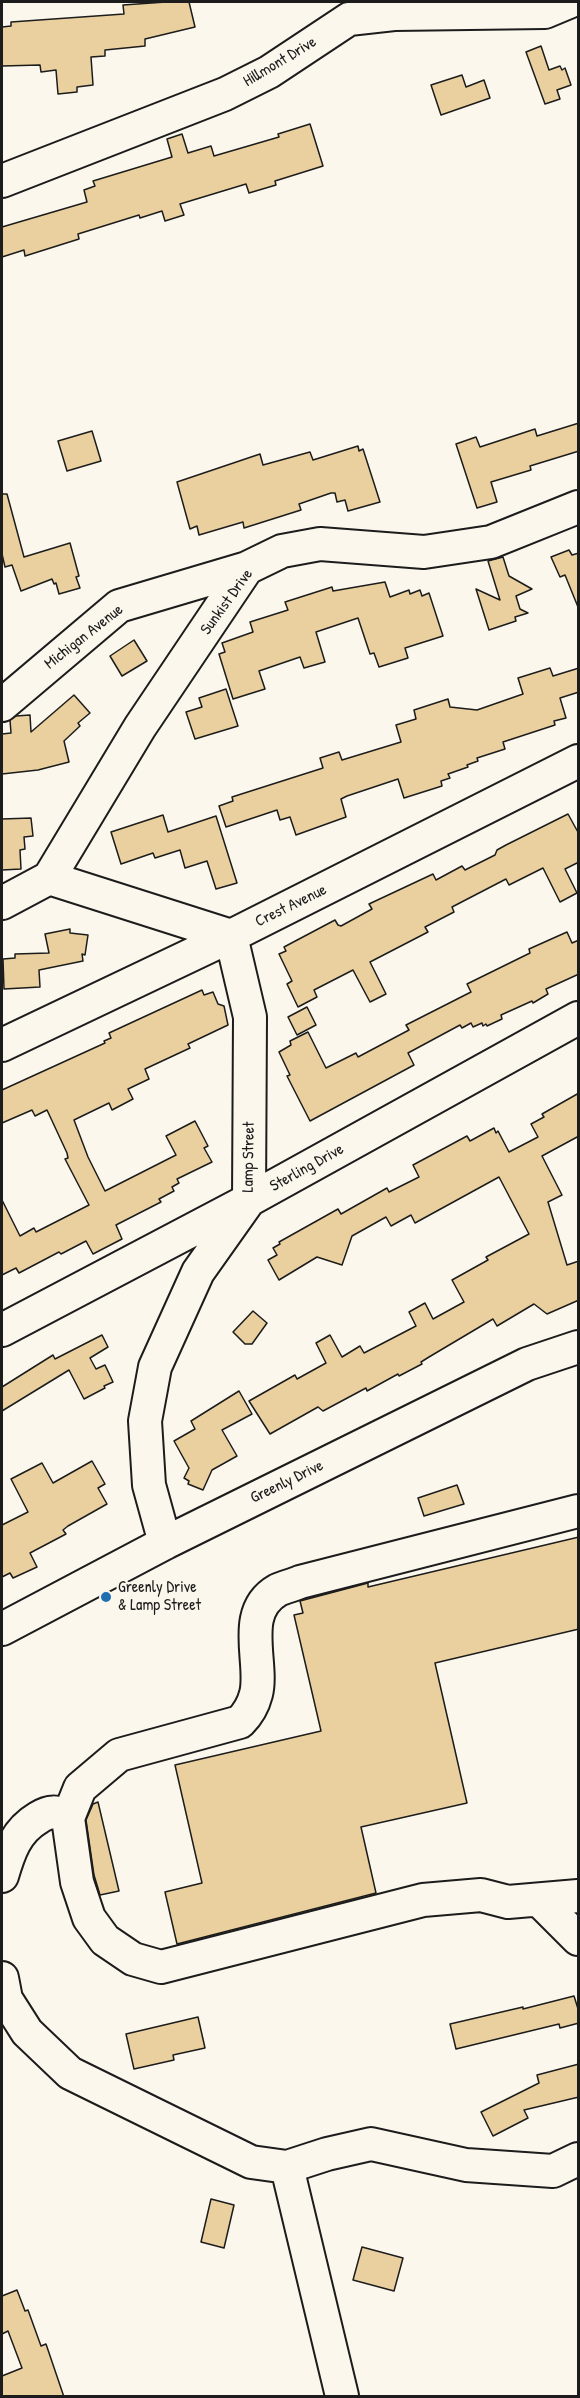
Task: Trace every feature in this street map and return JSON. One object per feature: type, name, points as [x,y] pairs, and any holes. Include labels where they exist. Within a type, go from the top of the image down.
[{"type":"street","name":"Hillmont Drive","points":[[2,181],[225,94],[269,72],[343,10],[394,14],[545,12],[569,2]]},
{"type":"street","name":"Sunkist Drive","points":[[49,878],[140,727],[247,568],[282,551],[320,544],[424,552],[491,542],[579,507]]},
{"type":"street","name":"Michigan Avenue","points":[[2,705],[119,606],[247,568]]},
{"type":"street","name":"Crest Avenue","points":[[2,1045],[231,936],[579,761]]},
{"type":"street","points":[[2,903],[49,878],[231,936]]},
{"type":"street","name":"Lamp Street","points":[[165,1542],[149,1485],[145,1421],[155,1367],[198,1272],[249,1200],[250,1017],[231,936]]},
{"type":"street","name":"Sterling Drive","points":[[2,1330],[249,1200],[579,1018]]},
{"type":"street","name":"Greenly Drive","points":[[2,1629],[165,1542],[527,1364],[579,1347]]},
{"type":"street","points":[[579,1511],[300,1582],[277,1591],[265,1602],[254,1628],[257,1692],[250,1712],[240,1722],[119,1755],[80,1788],[68,1818],[77,1882],[88,1918],[105,1940],[133,1959],[161,1967],[423,1900],[481,1895],[508,1902],[579,1896]]},
{"type":"street","points":[[2,1876],[11,1847],[26,1825],[48,1812],[60,1813],[68,1818]]},
{"type":"street","points":[[539,1900],[579,1940]]},
{"type":"street","points":[[2,1978],[6,1999],[27,2032],[70,2073],[252,2162],[287,2167],[327,2154],[371,2144],[466,2165],[553,2171],[579,2159]]},
{"type":"street","points":[[287,2167],[342,2397]]},
{"type":"building","points":[[189,2],[195,27],[145,39],[145,46],[105,50],[105,56],[91,57],[93,85],[77,87],[77,92],[58,94],[56,70],[41,72],[40,65],[2,66],[2,27],[11,26],[11,22],[124,14],[123,5]]},
{"type":"building","points":[[541,46],[549,70],[560,66],[562,70],[565,68],[571,85],[557,90],[560,99],[545,104],[526,52]]},
{"type":"building","points":[[462,75],[466,87],[484,80],[490,98],[441,115],[431,85]]},
{"type":"building","points":[[310,124],[323,166],[275,181],[276,185],[249,193],[246,184],[180,204],[184,215],[165,221],[162,211],[140,218],[139,215],[78,234],[79,239],[25,256],[24,250],[2,257],[2,227],[87,202],[84,190],[95,186],[93,181],[172,157],[167,139],[182,134],[188,153],[211,146],[214,156],[279,137],[278,134]]},
{"type":"building","points":[[579,423],[579,451],[530,466],[531,470],[491,482],[497,502],[477,508],[456,444],[476,437],[480,447],[535,429],[537,436]]},
{"type":"building","points":[[92,431],[101,461],[67,471],[58,441]]},
{"type":"building","points":[[358,446],[359,451],[363,449],[380,502],[348,511],[345,500],[337,502],[335,493],[331,493],[299,504],[301,510],[244,528],[243,522],[199,535],[197,526],[190,529],[177,482],[260,454],[263,465],[310,452],[313,460]]},
{"type":"building","points":[[2,494],[7,494],[24,557],[70,543],[80,588],[59,594],[56,583],[54,584],[52,579],[21,591],[12,565],[5,567],[2,554]]},
{"type":"building","points":[[569,550],[572,555],[579,553],[578,607],[565,575],[560,577],[551,557]]},
{"type":"building","points":[[503,557],[509,576],[532,589],[516,596],[520,609],[528,613],[515,617],[516,621],[489,630],[476,589],[500,600],[488,561]]},
{"type":"building","points":[[385,582],[390,597],[409,590],[410,594],[420,590],[422,596],[429,593],[443,636],[405,648],[408,658],[379,667],[374,653],[370,654],[358,618],[316,632],[325,662],[304,668],[300,657],[259,671],[265,689],[233,699],[219,654],[225,652],[222,643],[253,632],[250,622],[288,610],[285,602],[332,587],[333,591]]},
{"type":"building","points":[[134,640],[147,661],[122,676],[110,656]]},
{"type":"building","points":[[550,668],[553,676],[579,668],[579,692],[560,698],[566,718],[554,721],[555,725],[503,742],[505,749],[477,758],[478,761],[467,765],[468,767],[448,774],[450,778],[441,781],[442,786],[404,798],[398,779],[347,796],[341,799],[346,817],[296,835],[290,817],[280,820],[277,810],[226,827],[219,806],[233,801],[232,797],[323,768],[320,758],[339,752],[342,760],[401,742],[396,725],[416,719],[414,710],[448,699],[450,707],[477,710],[523,694],[518,678]]},
{"type":"building","points":[[226,689],[238,726],[195,739],[186,712],[202,707],[199,698]]},
{"type":"building","points":[[74,695],[90,713],[78,723],[80,726],[64,741],[69,762],[38,770],[2,774],[2,734],[11,733],[10,720],[16,716],[30,715],[31,732]]},
{"type":"building","points":[[568,814],[579,834],[579,862],[565,869],[577,893],[560,902],[543,868],[509,885],[506,879],[452,907],[454,912],[425,927],[428,932],[370,962],[386,994],[370,1002],[353,970],[314,990],[317,997],[298,1007],[287,984],[292,981],[279,954],[286,951],[284,947],[335,920],[341,926],[372,909],[369,904],[433,874],[436,880],[462,866],[465,870],[495,855],[497,850],[506,845]]},
{"type":"building","points":[[163,815],[168,832],[216,816],[237,883],[216,889],[207,861],[185,868],[180,850],[155,858],[153,853],[121,864],[111,832]]},
{"type":"building","points":[[31,818],[33,836],[24,837],[25,849],[20,850],[21,869],[2,870],[2,819]]},
{"type":"building","points":[[70,929],[70,933],[88,935],[85,955],[82,954],[83,961],[39,970],[40,987],[4,989],[3,959],[15,958],[15,954],[49,953],[45,934]]},
{"type":"building","points":[[567,932],[572,943],[579,940],[579,974],[546,989],[548,994],[533,1003],[532,1001],[501,1015],[502,1019],[487,1026],[486,1024],[483,1026],[482,1023],[473,1027],[471,1023],[462,1028],[460,1025],[408,1053],[414,1065],[310,1121],[287,1076],[290,1075],[279,1052],[291,1045],[290,1041],[308,1032],[326,1068],[356,1053],[358,1057],[409,1030],[406,1025],[471,992],[467,984],[530,953],[529,949]]},
{"type":"building","points":[[202,990],[204,995],[213,992],[218,1004],[224,1006],[228,1025],[188,1044],[190,1048],[145,1069],[149,1079],[128,1089],[133,1099],[112,1110],[109,1103],[74,1120],[88,1157],[105,1191],[176,1155],[166,1136],[195,1121],[208,1146],[204,1148],[212,1162],[177,1179],[179,1183],[172,1187],[174,1191],[159,1199],[161,1202],[116,1225],[122,1239],[93,1254],[86,1241],[19,1273],[16,1268],[2,1275],[2,1200],[20,1236],[34,1228],[36,1232],[89,1205],[65,1159],[68,1158],[67,1153],[47,1110],[35,1116],[32,1110],[2,1123],[2,1090],[105,1043],[104,1041],[111,1038],[109,1033]]},
{"type":"building","points":[[307,1007],[316,1025],[297,1035],[288,1017]]},
{"type":"building","points":[[579,1093],[579,1136],[542,1156],[562,1195],[548,1202],[567,1265],[579,1261],[579,1300],[547,1314],[534,1304],[497,1326],[493,1319],[399,1376],[398,1374],[367,1391],[366,1388],[323,1411],[318,1407],[270,1434],[249,1401],[295,1375],[297,1379],[326,1363],[316,1343],[330,1335],[342,1357],[360,1346],[364,1353],[416,1326],[409,1312],[425,1303],[433,1319],[464,1302],[452,1280],[488,1260],[486,1257],[529,1234],[499,1177],[415,1223],[411,1215],[391,1226],[386,1217],[352,1236],[342,1265],[317,1257],[279,1280],[268,1260],[277,1255],[273,1248],[280,1244],[279,1242],[338,1209],[341,1214],[387,1188],[389,1192],[419,1177],[413,1165],[467,1136],[470,1141],[494,1128],[496,1133],[498,1131],[509,1152],[538,1137],[531,1124],[544,1117],[542,1114]]},
{"type":"building","points":[[253,1311],[267,1323],[252,1344],[245,1344],[233,1332]]},
{"type":"building","points":[[102,1335],[108,1347],[90,1358],[96,1369],[105,1365],[113,1382],[84,1399],[69,1370],[2,1411],[2,1387],[53,1355],[55,1359]]},
{"type":"building","points":[[239,1391],[252,1414],[222,1430],[237,1456],[212,1470],[203,1490],[188,1484],[189,1481],[184,1478],[189,1468],[174,1441],[195,1429],[191,1421]]},
{"type":"building","points":[[92,1461],[105,1484],[98,1488],[107,1504],[68,1526],[63,1530],[66,1534],[30,1553],[37,1567],[13,1578],[10,1573],[2,1577],[2,1525],[28,1512],[11,1479],[42,1463],[53,1483]]},
{"type":"building","points":[[457,1485],[464,1504],[424,1516],[418,1498]]},
{"type":"building","points":[[579,1537],[579,1629],[435,1663],[467,1803],[361,1827],[376,1893],[177,1944],[165,1892],[202,1883],[175,1765],[321,1731],[294,1615],[303,1613],[300,1601],[368,1583],[368,1587]]},
{"type":"building","points":[[98,1802],[119,1891],[100,1895],[94,1875],[86,1820],[93,1804]]},
{"type":"building","points":[[574,1996],[579,2012],[579,2023],[560,2028],[559,2024],[456,2049],[450,2024]]},
{"type":"building","points":[[198,2017],[205,2048],[173,2055],[174,2060],[134,2069],[126,2034]]},
{"type":"building","points":[[579,2064],[579,2097],[524,2110],[528,2118],[493,2136],[481,2112],[539,2083],[537,2075]]},
{"type":"building","points":[[211,2199],[234,2205],[224,2248],[201,2242]]},
{"type":"building","points":[[362,2247],[403,2258],[394,2291],[353,2280]]},
{"type":"building","points":[[17,2290],[25,2311],[28,2310],[41,2346],[46,2344],[64,2397],[2,2397],[2,2376],[22,2368],[8,2331],[2,2334],[2,2296]]},
{"type":"place","name":"Greenly Drive & Lamp Street","points":[[106,1597]]}]
